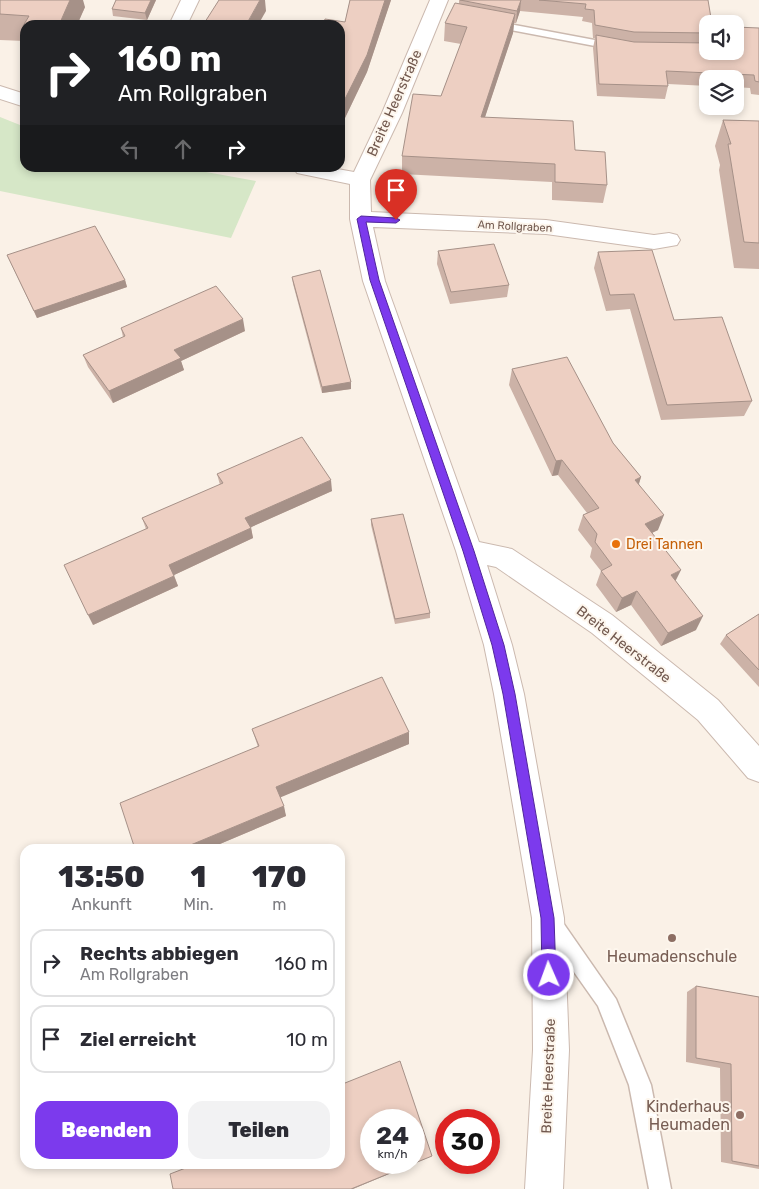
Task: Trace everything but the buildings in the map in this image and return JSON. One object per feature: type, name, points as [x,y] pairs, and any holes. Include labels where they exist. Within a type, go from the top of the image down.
[{"type":"street","points":[[180,20],[190,0]]},
{"type":"street","name":"Breite Heerstraße","points":[[439,9],[360,180],[361,219],[374,280],[469,551],[498,645],[509,694],[548,918],[551,1050],[544,1189]]},
{"type":"street","points":[[0,92],[20,99]]},
{"type":"street","points":[[323,172],[360,180]]},
{"type":"street","name":"Am Rollgraben","points":[[361,219],[546,227],[654,242],[668,240]]},
{"type":"street","name":"Breite Heerstraße","points":[[469,551],[502,557],[602,624],[708,710],[759,768]]},
{"type":"lane","points":[[482,22],[632,50]]},
{"type":"lane","points":[[548,918],[606,999],[640,1085],[660,1189]]},
{"type":"green space","points":[[0,117],[20,125],[20,172],[206,172],[256,181],[231,238],[0,191]]},
{"type":"place","name":"Drei Tannen","points":[[616,544]]},
{"type":"place","name":"Heumadenschule","points":[[672,938]]},
{"type":"place","name":"Kinderhaus Heumaden","points":[[740,1115]]},
{"type":"route","points":[[396,220],[361,219],[374,280],[469,551],[498,645],[509,694],[548,918],[549,975]]}]
